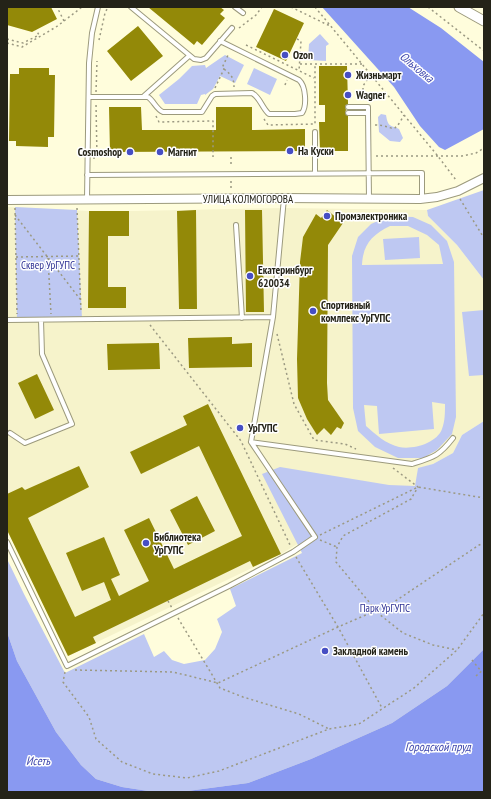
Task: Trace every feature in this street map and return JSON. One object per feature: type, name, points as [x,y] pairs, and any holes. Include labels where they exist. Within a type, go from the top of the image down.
[{"type":"street","points":[[459,7],[484,21]]},
{"type":"street","name":"УЛИЦА КОЛМОГОРОВА","points":[[11,200],[284,198],[368,200],[422,199],[437,197],[458,191],[484,178]]},
{"type":"lane","points":[[87,200],[89,63],[92,33],[98,7]]},
{"type":"lane","points":[[131,7],[194,59],[201,60],[206,58],[220,41],[234,29]]},
{"type":"lane","points":[[235,7],[243,13]]},
{"type":"lane","points":[[89,97],[148,97],[159,111],[202,112],[214,91],[252,93],[256,95],[269,114],[296,114],[302,113],[305,110],[304,87],[300,80],[220,41]]},
{"type":"lane","points":[[143,97],[189,56]]},
{"type":"lane","points":[[348,107],[368,107],[368,200]]},
{"type":"lane","points":[[348,113],[368,113]]},
{"type":"lane","points":[[315,132],[315,173]]},
{"type":"lane","points":[[87,175],[422,173],[422,199]]},
{"type":"lane","points":[[7,542],[67,666],[229,586],[293,552],[315,537],[251,442],[273,317],[284,198]]},
{"type":"lane","points":[[236,225],[242,318]]},
{"type":"lane","points":[[7,320],[273,317]]},
{"type":"lane","points":[[10,433],[25,443],[72,424],[42,354],[41,320]]},
{"type":"lane","points":[[251,442],[412,464],[435,456],[445,448],[453,438]]},
{"type":"path","points":[[57,7],[64,21]]},
{"type":"path","points":[[7,43],[22,47],[56,28],[82,7]]},
{"type":"path","points":[[98,45],[105,13],[108,7]]},
{"type":"path","points":[[234,29],[256,15],[262,7]]},
{"type":"path","points":[[291,7],[331,26]]},
{"type":"path","points":[[315,7],[456,180]]},
{"type":"path","points":[[428,7],[484,51]]},
{"type":"path","points":[[7,39],[23,43],[39,35],[36,30]]},
{"type":"path","points":[[297,39],[301,41],[299,71]]},
{"type":"path","points":[[242,44],[314,78]]},
{"type":"path","points":[[214,91],[224,69],[222,68],[232,47]]},
{"type":"path","points":[[97,59],[97,152]]},
{"type":"path","points":[[300,64],[362,64]]},
{"type":"path","points":[[224,69],[231,74],[234,80],[234,93]]},
{"type":"path","points":[[363,86],[371,74]]},
{"type":"path","points":[[287,79],[293,82]]},
{"type":"path","points":[[214,91],[221,89]]},
{"type":"path","points":[[368,125],[385,125],[390,129],[395,129],[398,127],[404,115]]},
{"type":"path","points":[[368,156],[449,157],[476,153],[484,148]]},
{"type":"path","points":[[213,152],[213,157]]},
{"type":"path","points":[[459,197],[484,238]]},
{"type":"path","points":[[11,200],[15,215],[17,320]]},
{"type":"path","points":[[77,200],[82,319]]},
{"type":"path","points":[[15,215],[81,300]]},
{"type":"path","points":[[48,256],[52,320]]},
{"type":"path","points":[[16,257],[79,256]]},
{"type":"path","points":[[145,319],[241,441],[293,552],[338,627],[382,709]]},
{"type":"path","points":[[276,332],[294,404],[314,440],[345,444]]},
{"type":"path","points":[[418,486],[411,499],[343,536],[337,547],[336,562],[379,614],[403,633],[433,646],[457,650]]},
{"type":"path","points":[[315,537],[418,486],[484,498]]},
{"type":"path","points":[[315,537],[337,547]]},
{"type":"path","points":[[73,670],[173,672],[218,683],[391,604],[484,543]]},
{"type":"path","points":[[168,601],[220,688],[243,697],[298,714],[329,729]]},
{"type":"path","points":[[66,670],[63,682],[89,717],[96,739],[122,762],[153,774],[187,778],[219,771],[329,729],[359,724],[414,688],[457,650],[484,613]]},
{"type":"path","points":[[472,660],[481,671]]},
{"type":"path","points":[[476,676],[484,669]]},
{"type":"shaded area","name":"УрГУПС","points":[[7,207],[89,211],[284,208],[427,210],[428,216],[457,245],[484,280],[484,421],[462,435],[453,453],[433,464],[418,469],[416,486],[317,532],[281,554],[68,656],[7,530]]},
{"type":"green space","points":[[320,34],[329,44],[326,46],[326,61],[308,60],[309,44]]},
{"type":"green space","points":[[225,55],[244,65],[235,83],[220,76],[213,89],[205,95],[201,95],[197,104],[165,104],[159,95],[192,66],[205,65],[206,68]]},
{"type":"green space","points":[[254,68],[277,79],[270,95],[247,84]]},
{"type":"green space","points":[[381,114],[386,115],[390,125],[399,129],[403,138],[400,142],[390,141],[379,132],[378,117]]},
{"type":"green space","points":[[484,190],[484,280],[457,245],[428,216],[427,210]]},
{"type":"green space","name":"Сквер УрГУПС","points":[[15,207],[77,210],[82,319],[17,320]]},
{"type":"green space","points":[[389,216],[413,217],[431,225],[447,241],[454,262],[456,417],[452,434],[437,450],[423,458],[398,458],[375,447],[358,431],[353,408],[352,256],[358,237],[371,224]],"holes":[[[390,226],[408,226],[427,235],[439,245],[443,264],[362,265],[364,251],[370,241],[378,233]],[[432,402],[445,404],[445,414],[442,429],[430,442],[405,448],[394,446],[366,426],[364,405],[377,406],[379,434],[434,429]]]},
{"type":"green space","points":[[419,237],[420,258],[385,260],[383,239]]},
{"type":"green space","points":[[484,310],[484,375],[469,376],[462,312]]},
{"type":"green space","name":"Парк УрГУПС","points":[[484,421],[484,649],[447,686],[392,723],[311,759],[248,783],[180,792],[155,792],[122,787],[96,779],[81,765],[56,732],[17,661],[7,632],[7,559],[65,673],[144,634],[154,657],[164,651],[172,660],[184,664],[205,660],[215,649],[222,632],[217,619],[236,606],[230,589],[302,553],[262,474],[280,467],[389,485],[415,486],[418,468],[433,464],[453,453],[462,435]]},
{"type":"water","name":"Ольховка","points":[[322,7],[408,7],[441,28],[484,62],[484,129],[445,150],[439,147],[420,126],[394,87]]},
{"type":"water","name":"Исеть","points":[[7,632],[17,661],[56,732],[81,765],[96,779],[122,787],[155,792],[7,792]]},
{"type":"water","name":"Городской пруд","points":[[484,649],[484,792],[180,792],[248,783],[311,759],[392,723],[447,686]]},
{"type":"building","points":[[7,7],[51,7],[57,19],[32,32],[7,25]]},
{"type":"building","points":[[148,7],[220,7],[224,10],[220,14],[225,18],[202,45],[197,41],[194,45]]},
{"type":"building","points":[[274,9],[304,23],[286,61],[256,47]]},
{"type":"building","points":[[138,26],[163,56],[131,81],[107,51]]},
{"type":"building","points":[[319,66],[347,66],[348,104],[345,106],[345,113],[348,116],[348,151],[320,151],[319,122],[325,122],[325,105],[319,105]]},
{"type":"building","points":[[19,68],[49,68],[49,75],[55,75],[54,137],[48,137],[48,147],[16,146],[16,141],[9,141],[10,74],[19,74]]},
{"type":"building","points":[[109,107],[141,107],[142,130],[216,130],[216,107],[252,107],[252,130],[305,129],[305,151],[110,152]]},
{"type":"building","points":[[196,210],[197,309],[179,309],[177,211]]},
{"type":"building","points":[[245,210],[262,210],[264,312],[246,312]]},
{"type":"building","name":"Спортивный комлпекс УрГУПС","points":[[327,210],[343,223],[328,245],[327,383],[328,400],[344,423],[341,429],[337,427],[331,435],[324,428],[317,435],[307,419],[298,398],[297,359],[300,262],[303,237],[316,214],[321,218]]},
{"type":"building","points":[[89,211],[129,211],[129,236],[108,236],[108,287],[126,287],[126,308],[88,308]]},
{"type":"building","points":[[232,337],[232,344],[252,343],[252,367],[189,368],[188,338]]},
{"type":"building","points":[[159,343],[160,369],[108,370],[107,344]]},
{"type":"building","points":[[37,374],[54,410],[35,419],[18,383]]},
{"type":"building","points":[[208,404],[281,554],[253,567],[250,561],[93,637],[96,643],[68,656],[7,530],[7,494],[22,487],[25,490],[79,466],[89,487],[28,518],[75,617],[111,600],[104,582],[82,591],[66,553],[104,537],[120,575],[111,579],[119,596],[149,581],[124,530],[149,518],[174,569],[242,536],[199,446],[141,474],[130,452],[187,425],[183,416]]},
{"type":"building","points":[[197,496],[215,531],[188,545],[170,510]]},
{"type":"place","name":"Ozon","points":[[285,55]]},
{"type":"place","name":"Жизньмарт","points":[[348,75]]},
{"type":"place","name":"Wagner","points":[[348,95]]},
{"type":"place","name":"На Куски","points":[[290,151]]},
{"type":"place","name":"Cosmoshop","points":[[130,152]]},
{"type":"place","name":"Магнит","points":[[160,152]]},
{"type":"place","name":"Промэлектроника","points":[[327,216]]},
{"type":"place","name":"Екатеринбург 620034","points":[[250,276]]},
{"type":"place","name":"Спортивный комлпекс УрГУПС","points":[[313,311]]},
{"type":"place","name":"УрГУПС","points":[[240,428]]},
{"type":"place","name":"Библиотека УрГУПС","points":[[146,543]]},
{"type":"place","name":"Закладной камень","points":[[325,651]]}]
